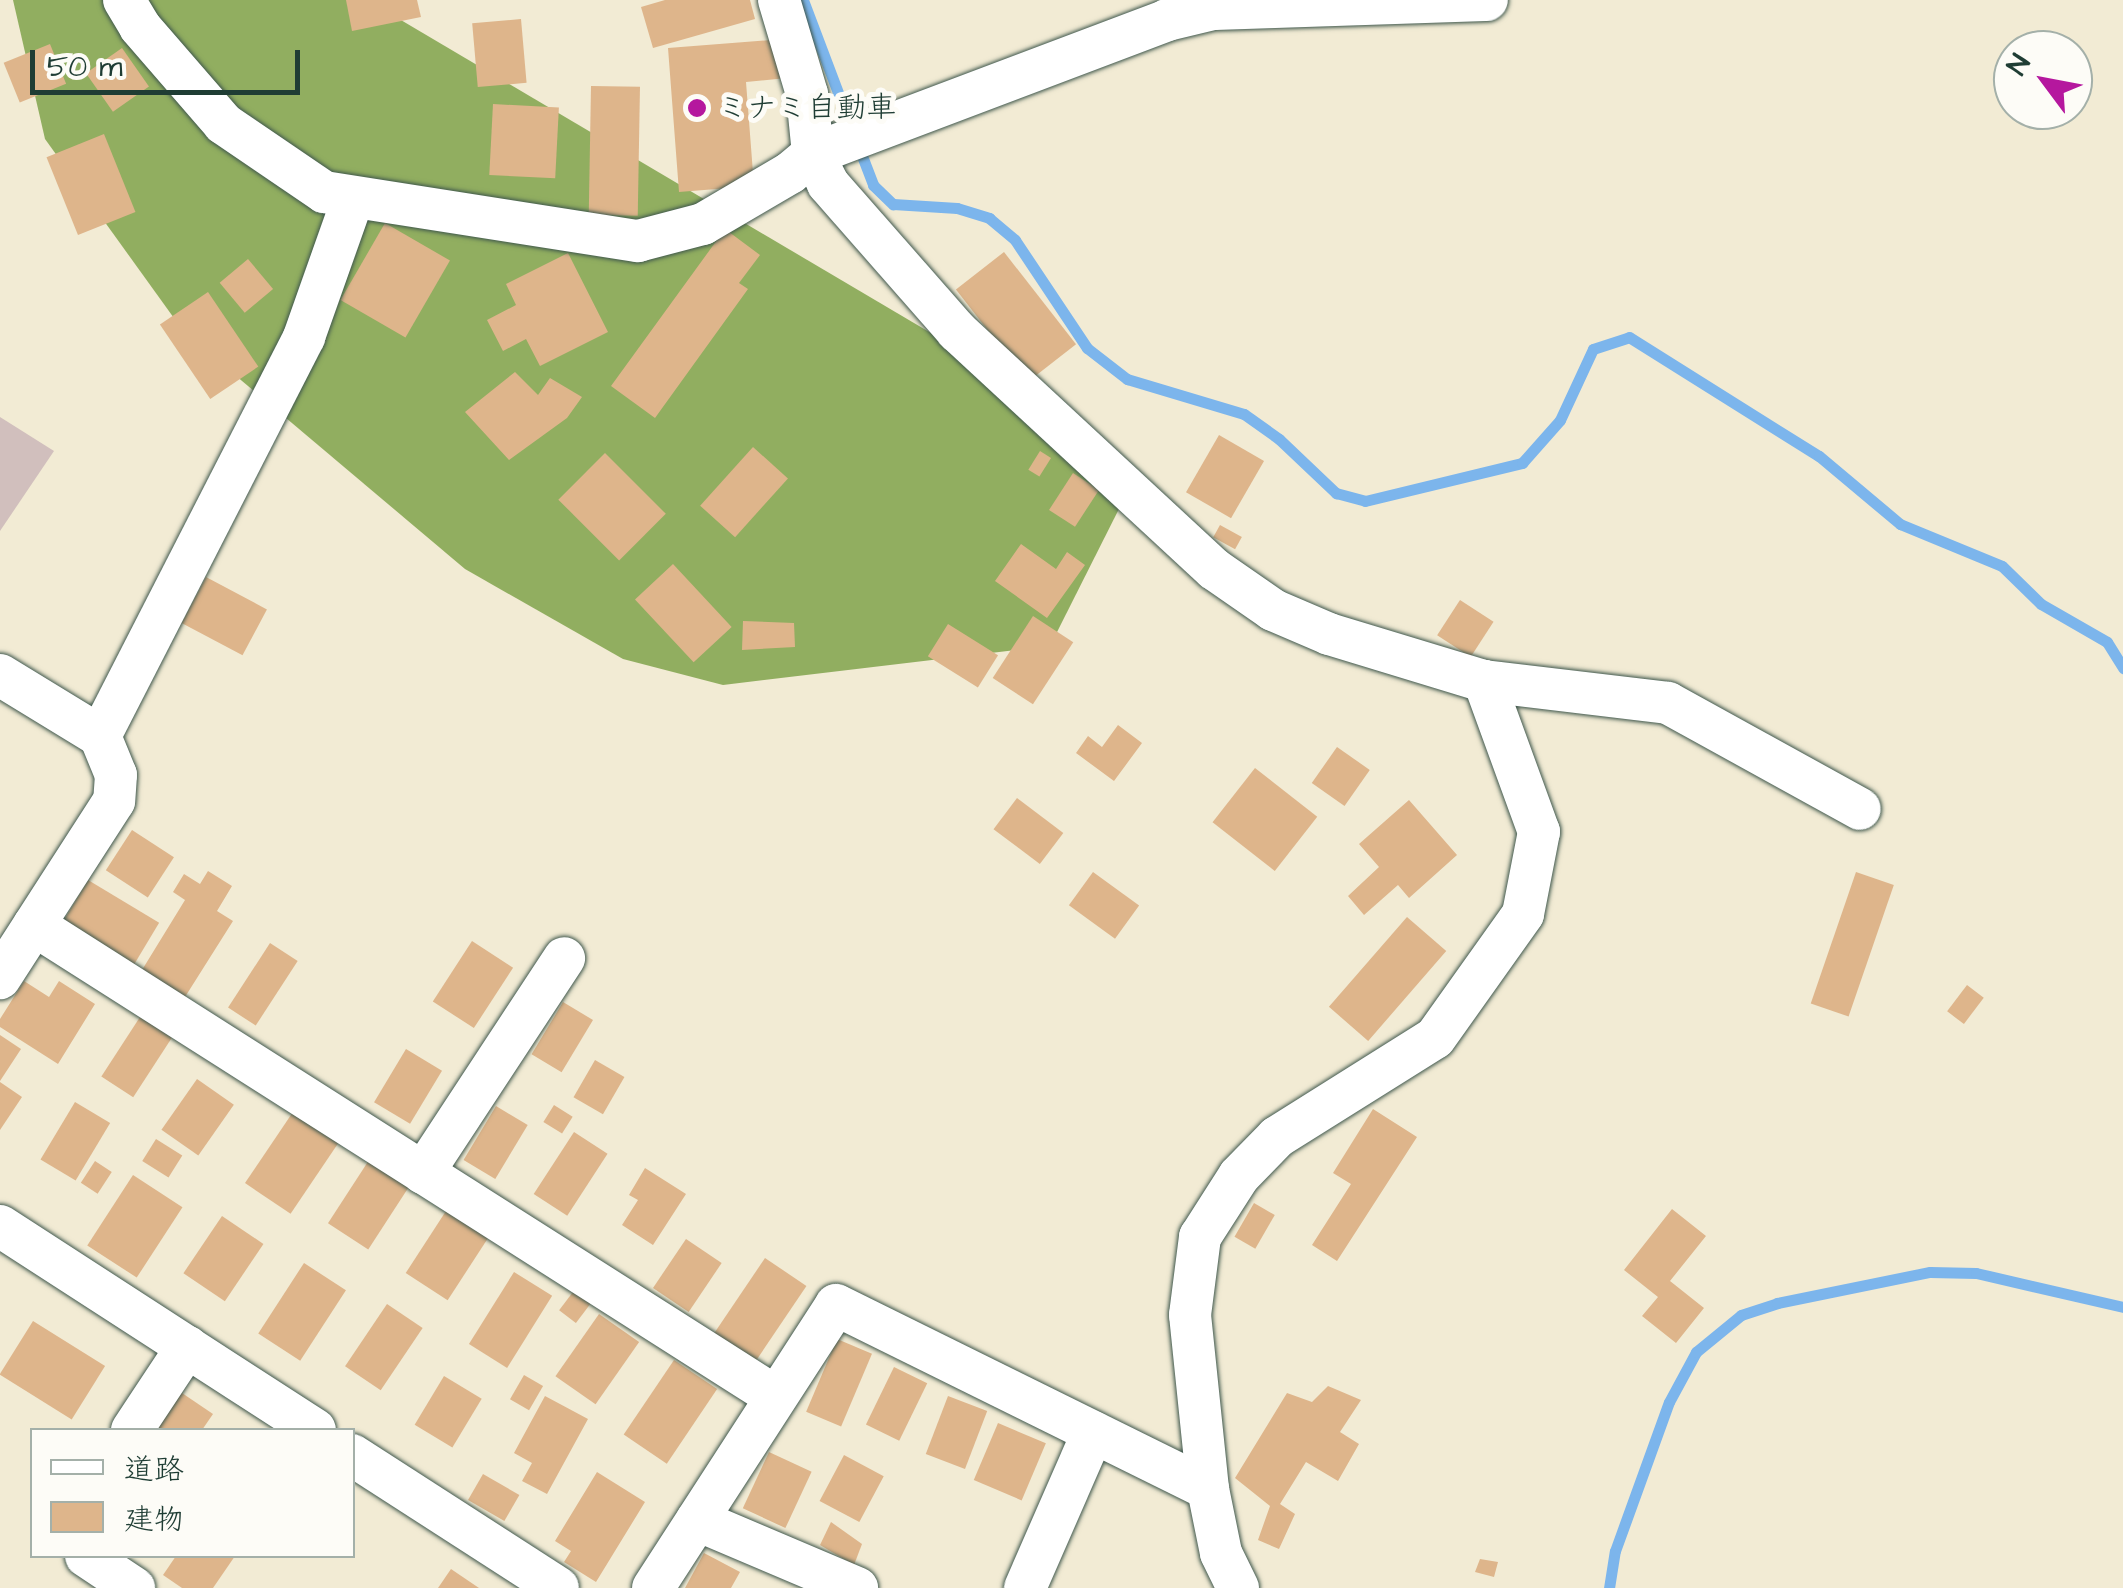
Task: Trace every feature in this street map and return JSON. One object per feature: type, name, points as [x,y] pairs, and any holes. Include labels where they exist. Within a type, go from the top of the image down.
[{"type":"street","points":[[124,0],[140,26],[224,124],[324,192],[353,200],[504,218],[638,241],[702,224],[826,149],[1166,20],[1214,8],[1487,0]]},
{"type":"street","points":[[779,0],[826,149],[828,184],[958,332],[1214,569],[1273,610],[1329,634],[1484,680],[1668,703],[1860,809]]},
{"type":"street","points":[[100,736],[304,337],[353,200]]},
{"type":"street","points":[[0,675],[100,736],[116,774],[114,801],[0,978]]},
{"type":"street","points":[[1238,1588],[1220,1553],[1208,1489],[1190,1316],[1200,1237],[1239,1176],[1277,1137],[1435,1038],[1524,914],[1540,832],[1484,680]]},
{"type":"street","points":[[34,924],[776,1398]]},
{"type":"street","points":[[423,1172],[564,958]]},
{"type":"street","points":[[0,1226],[312,1428]]},
{"type":"street","points":[[653,1588],[836,1305],[1208,1489]]},
{"type":"street","points":[[133,1428],[187,1347]]},
{"type":"street","points":[[1025,1588],[1094,1432]]},
{"type":"street","points":[[355,1457],[558,1588]]},
{"type":"street","points":[[697,1520],[857,1588]]},
{"type":"street","points":[[89,1558],[134,1588]]},
{"type":"shaded area","points":[[0,417],[54,451],[0,531]]},
{"type":"green space","points":[[13,0],[367,0],[958,349],[1128,491],[1050,646],[723,685],[623,659],[465,569],[184,332],[45,139]]},
{"type":"building","points":[[346,0],[417,0],[421,17],[352,31]]},
{"type":"building","points":[[665,0],[750,0],[755,19],[653,48],[641,7]]},
{"type":"building","points":[[521,19],[527,83],[478,87],[472,23]]},
{"type":"building","points":[[784,39],[787,78],[746,82],[754,186],[679,192],[668,48]]},
{"type":"building","points":[[50,44],[66,84],[20,103],[4,63]]},
{"type":"building","points":[[122,48],[149,87],[113,112],[86,73]]},
{"type":"building","points":[[591,86],[640,87],[638,216],[589,215]]},
{"type":"building","points":[[493,104],[559,107],[555,178],[489,175]]},
{"type":"building","points":[[104,134],[135,212],[78,235],[47,157]]},
{"type":"building","points":[[385,223],[450,260],[405,338],[340,300]]},
{"type":"building","points":[[725,229],[760,255],[739,283],[748,289],[655,418],[611,386]]},
{"type":"building","points":[[1004,252],[1076,344],[1028,382],[956,290]]},
{"type":"building","points":[[568,253],[608,332],[540,366],[526,339],[503,351],[487,320],[516,305],[506,284]]},
{"type":"building","points":[[248,259],[273,289],[245,313],[220,283]]},
{"type":"building","points":[[208,292],[258,367],[210,399],[160,324]]},
{"type":"building","points":[[515,372],[538,395],[550,378],[582,397],[567,418],[509,460],[465,412]]},
{"type":"building","points":[[1219,435],[1264,461],[1231,518],[1186,492]]},
{"type":"building","points":[[753,447],[788,478],[735,537],[700,506]]},
{"type":"building","points":[[1040,451],[1051,458],[1039,477],[1028,470]]},
{"type":"building","points":[[605,453],[666,514],[619,560],[558,500]]},
{"type":"building","points":[[1073,473],[1099,490],[1075,527],[1049,510]]},
{"type":"building","points":[[1220,525],[1242,537],[1235,549],[1213,537]]},
{"type":"building","points":[[1021,544],[1056,569],[1067,552],[1085,565],[1047,618],[995,581]]},
{"type":"building","points":[[673,564],[732,627],[694,662],[635,599]]},
{"type":"building","points":[[206,577],[267,609],[243,655],[182,623]]},
{"type":"building","points":[[1460,600],[1494,622],[1471,657],[1437,635]]},
{"type":"building","points":[[1033,616],[1073,642],[1033,704],[993,678]]},
{"type":"building","points":[[743,621],[794,623],[795,647],[742,650]]},
{"type":"building","points":[[948,624],[998,655],[978,687],[928,656]]},
{"type":"building","points":[[1118,725],[1142,743],[1114,781],[1076,753],[1088,736],[1102,747]]},
{"type":"building","points":[[1337,747],[1370,770],[1345,806],[1312,783]]},
{"type":"building","points":[[1255,768],[1317,817],[1275,871],[1213,822]]},
{"type":"building","points":[[1017,798],[1063,833],[1040,864],[994,829]]},
{"type":"building","points":[[1409,800],[1457,855],[1409,898],[1398,885],[1364,915],[1348,896],[1379,867],[1359,844]]},
{"type":"building","points":[[132,830],[174,857],[148,897],[106,870]]},
{"type":"building","points":[[208,871],[232,886],[217,911],[233,921],[185,997],[142,970],[185,900],[173,892],[184,874],[200,884]]},
{"type":"building","points":[[1093,872],[1139,906],[1115,939],[1069,905]]},
{"type":"building","points":[[1856,872],[1894,885],[1849,1016],[1811,1003]]},
{"type":"building","points":[[88,880],[159,923],[133,966],[62,924]]},
{"type":"building","points":[[1407,917],[1446,951],[1368,1041],[1329,1007]]},
{"type":"building","points":[[472,941],[513,968],[474,1028],[433,1001]]},
{"type":"building","points":[[270,943],[298,961],[256,1026],[228,1008]]},
{"type":"building","points":[[24,981],[49,997],[59,981],[95,1004],[58,1064],[0,1027],[0,1019]]},
{"type":"building","points":[[1967,985],[1984,998],[1964,1024],[1947,1011]]},
{"type":"building","points":[[563,1002],[593,1020],[562,1072],[532,1054]]},
{"type":"building","points":[[140,1017],[172,1038],[133,1097],[101,1077]]},
{"type":"building","points":[[0,1035],[21,1049],[0,1081]]},
{"type":"building","points":[[406,1049],[442,1071],[410,1124],[374,1102]]},
{"type":"building","points":[[595,1060],[624,1077],[603,1114],[574,1097]]},
{"type":"building","points":[[197,1079],[234,1105],[198,1156],[161,1130]]},
{"type":"building","points":[[0,1082],[22,1097],[0,1130]]},
{"type":"building","points":[[75,1102],[110,1123],[76,1181],[40,1159]]},
{"type":"building","points":[[554,1105],[573,1117],[562,1134],[543,1122]]},
{"type":"building","points":[[297,1106],[343,1137],[291,1214],[245,1183]]},
{"type":"building","points":[[496,1106],[528,1125],[495,1179],[464,1160]]},
{"type":"building","points":[[1373,1109],[1417,1137],[1337,1261],[1312,1245],[1351,1184],[1333,1173]]},
{"type":"building","points":[[574,1132],[608,1154],[567,1216],[534,1194]]},
{"type":"building","points":[[156,1139],[182,1155],[169,1177],[142,1161]]},
{"type":"building","points":[[371,1157],[411,1183],[368,1249],[328,1223]]},
{"type":"building","points":[[95,1161],[112,1172],[98,1194],[81,1183]]},
{"type":"building","points":[[645,1168],[686,1194],[653,1245],[622,1225],[638,1200],[629,1195]]},
{"type":"building","points":[[133,1175],[182,1207],[137,1278],[87,1245]]},
{"type":"building","points":[[1254,1203],[1275,1215],[1255,1249],[1234,1237]]},
{"type":"building","points":[[1672,1209],[1706,1236],[1670,1281],[1704,1308],[1676,1343],[1642,1316],[1658,1297],[1624,1270]]},
{"type":"building","points":[[446,1211],[488,1238],[448,1300],[406,1273]]},
{"type":"building","points":[[222,1216],[263,1244],[225,1301],[183,1273]]},
{"type":"building","points":[[686,1239],[722,1263],[689,1312],[653,1288]]},
{"type":"building","points":[[765,1258],[806,1286],[754,1363],[713,1335]]},
{"type":"building","points":[[304,1263],[346,1290],[300,1361],[258,1333]]},
{"type":"building","points":[[514,1272],[552,1296],[507,1368],[469,1344]]},
{"type":"building","points":[[579,1284],[596,1297],[576,1323],[559,1310]]},
{"type":"building","points":[[387,1304],[423,1328],[381,1390],[345,1366]]},
{"type":"building","points":[[599,1314],[639,1342],[596,1404],[555,1376]]},
{"type":"building","points":[[33,1321],[105,1366],[72,1419],[0,1375]]},
{"type":"building","points":[[837,1339],[872,1354],[841,1427],[806,1412]]},
{"type":"building","points":[[674,1360],[717,1389],[667,1464],[624,1435]]},
{"type":"building","points":[[894,1367],[927,1383],[899,1441],[866,1425]]},
{"type":"building","points":[[524,1375],[543,1386],[529,1410],[510,1399]]},
{"type":"building","points":[[444,1376],[482,1399],[452,1448],[415,1425]]},
{"type":"building","points":[[1328,1386],[1361,1400],[1340,1432],[1359,1444],[1338,1481],[1306,1462],[1280,1504],[1295,1514],[1279,1549],[1258,1540],[1270,1506],[1235,1478],[1287,1393],[1312,1402]]},
{"type":"building","points":[[179,1391],[213,1414],[203,1428],[153,1428]]},
{"type":"building","points":[[545,1396],[588,1419],[547,1494],[522,1481],[532,1463],[514,1453]]},
{"type":"building","points":[[948,1396],[987,1411],[965,1469],[926,1454]]},
{"type":"building","points":[[998,1423],[1046,1443],[1022,1500],[974,1480]]},
{"type":"building","points":[[769,1452],[812,1472],[785,1528],[743,1508]]},
{"type":"building","points":[[844,1455],[884,1476],[859,1522],[820,1501]]},
{"type":"building","points":[[597,1472],[645,1502],[596,1582],[564,1562],[571,1551],[555,1541]]},
{"type":"building","points":[[483,1474],[519,1495],[504,1521],[468,1500]]},
{"type":"building","points":[[831,1522],[862,1544],[854,1565],[820,1545]]},
{"type":"building","points":[[704,1553],[740,1572],[731,1588],[685,1588]]},
{"type":"building","points":[[175,1558],[234,1558],[213,1588],[182,1588],[163,1575]]},
{"type":"building","points":[[1480,1559],[1498,1562],[1494,1577],[1475,1572]]},
{"type":"building","points":[[451,1569],[479,1588],[438,1588]]},
{"type":"waterway","points":[[803,0],[852,130]]},
{"type":"waterway","points":[[859,148],[873,185],[893,204],[957,208],[989,218],[1015,240],[1087,348],[1127,379],[1244,414],[1279,439],[1336,493],[1365,501],[1522,463],[1560,420],[1593,349],[1629,337],[1819,456],[1900,524],[2002,566],[2041,604],[2107,642],[2123,668]]},
{"type":"waterway","points":[[1609,1588],[1615,1551],[1669,1402],[1696,1352],[1741,1315],[1777,1303],[1930,1272],[1976,1273],[2123,1307]]},
{"type":"place","name":"ミナミ自動車","points":[[697,108]]}]
